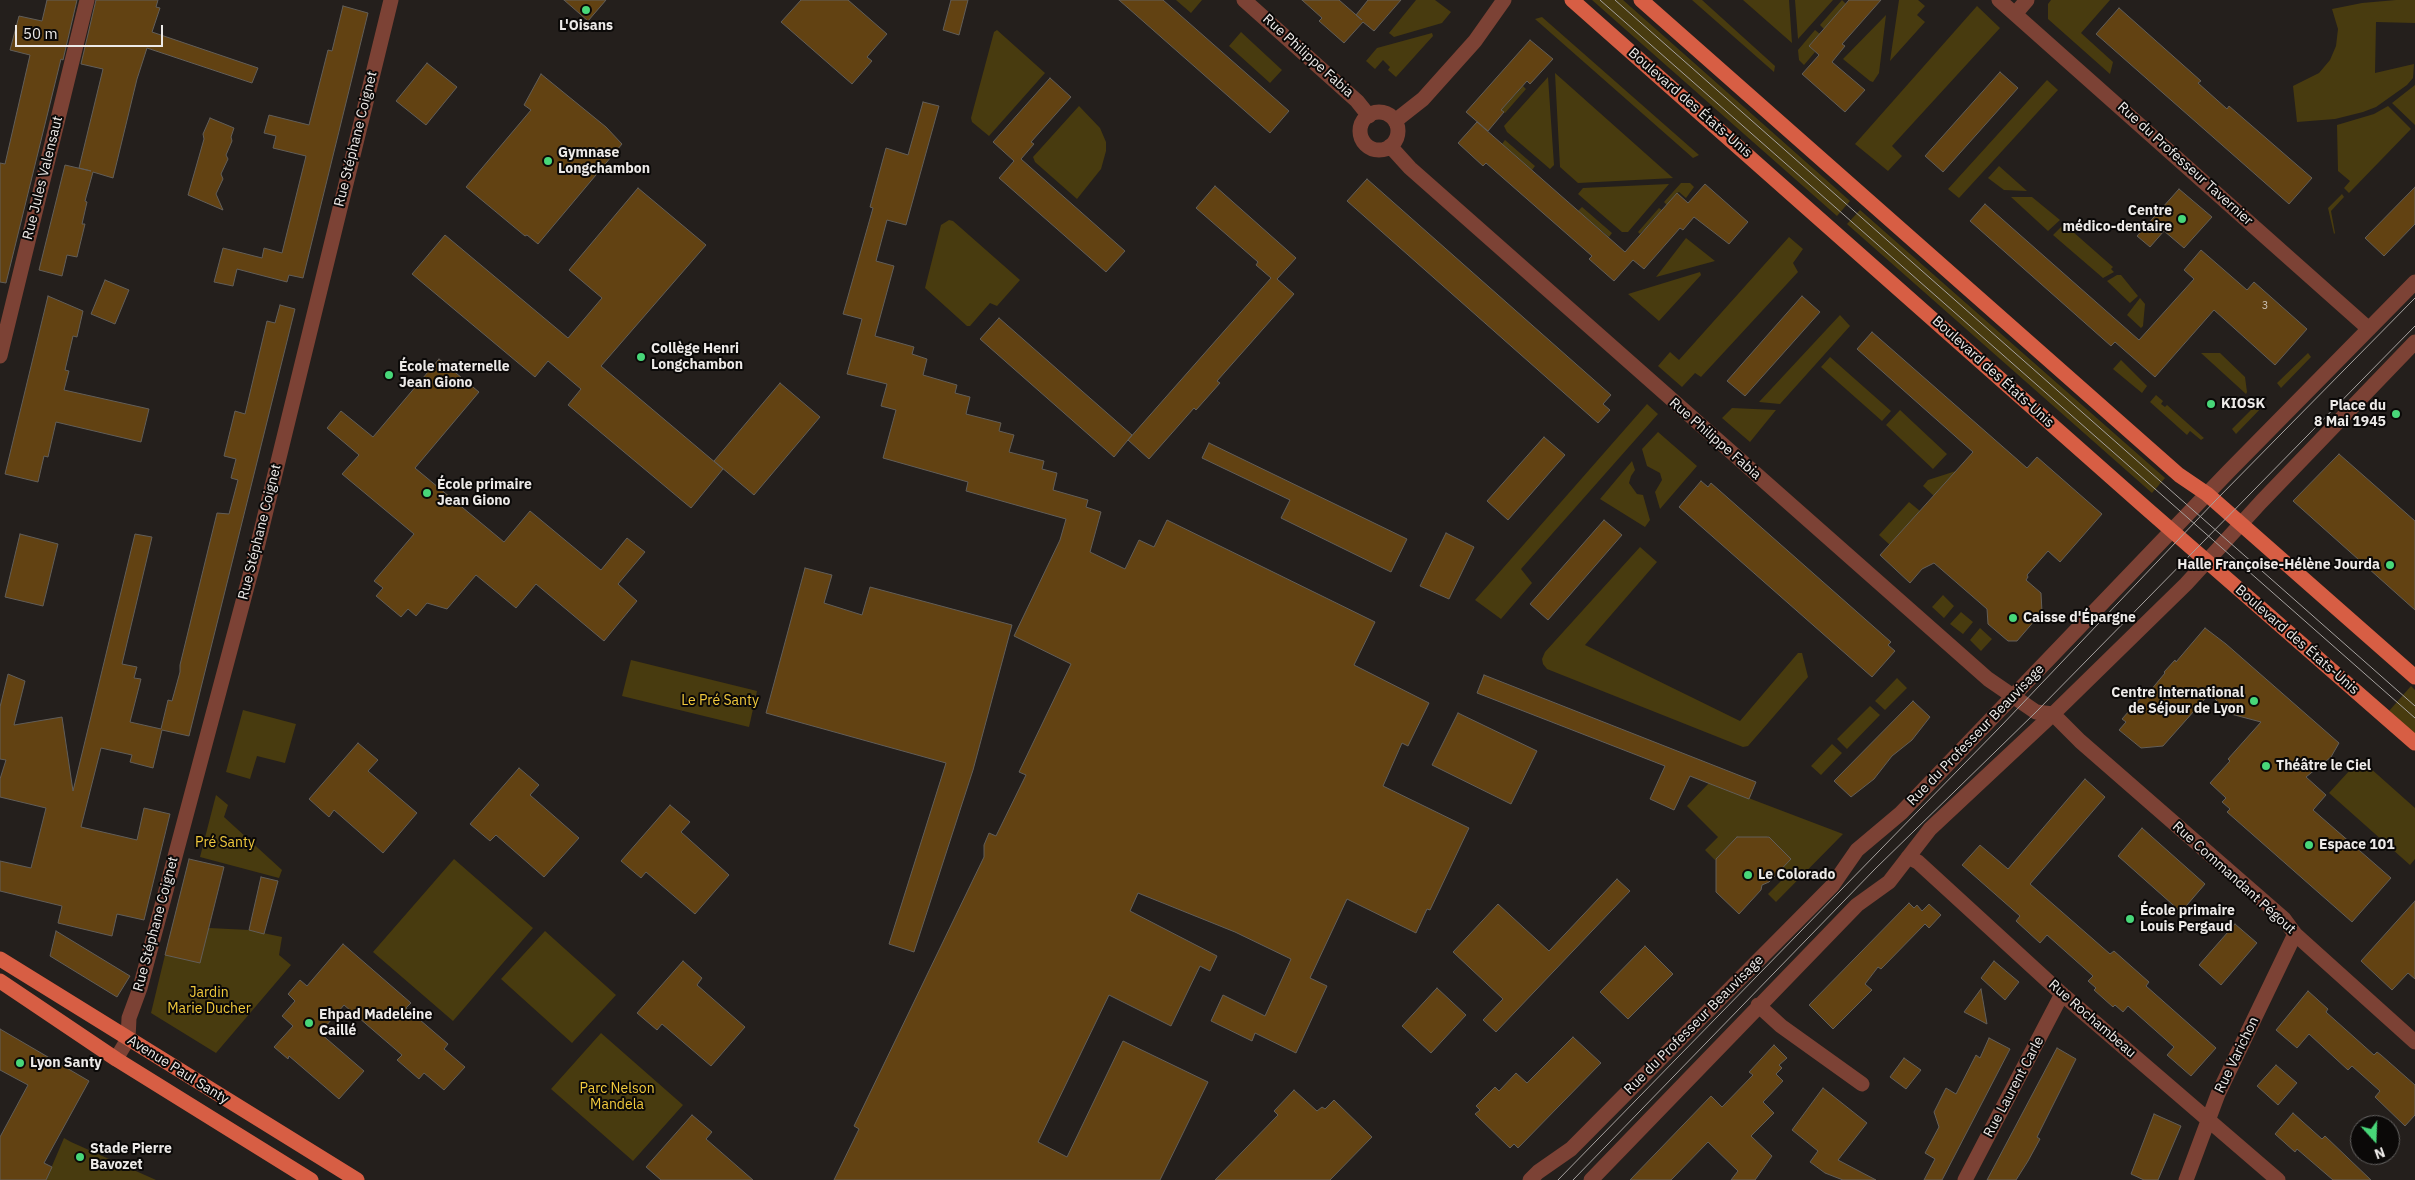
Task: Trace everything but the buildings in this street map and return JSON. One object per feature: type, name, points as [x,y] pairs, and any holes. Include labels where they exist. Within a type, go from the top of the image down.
[{"type":"main road","name":"Boulevard des États-Unis","points":[[1572,0],[2415,743]]},
{"type":"main road","points":[[1641,0],[2179,475],[2207,494],[2415,677]]},
{"type":"main road","name":"Avenue Paul Santy","points":[[0,959],[357,1180]]},
{"type":"main road","name":"Avenue Paul Santy","points":[[0,980],[116,1059],[311,1180]]},
{"type":"street","name":"Rue Jules Valensaut","points":[[0,356],[87,0]]},
{"type":"street","name":"Rue Stéphane Coignet","points":[[116,1059],[128,1039],[129,1018],[140,988],[253,564],[391,0]]},
{"type":"street","name":"Rue Philippe Fabia","points":[[1244,0],[1358,100],[1368,116]]},
{"type":"street","points":[[1395,121],[1423,99],[1475,40],[1504,0]]},
{"type":"street","name":"Rue du Professeur Tavernier","points":[[1999,0],[2369,329]]},
{"type":"street","points":[[2015,14],[2027,0]]},
{"type":"street","points":[[1374,113],[1386,113],[1395,121],[1398,126],[1397,138],[1390,146],[1377,149],[1366,144],[1361,132],[1361,126],[1368,116],[1374,113]]},
{"type":"street","name":"Rue Philippe Fabia","points":[[1390,146],[1410,168],[1641,374],[1988,679],[2036,712],[2053,714]]},
{"type":"street","name":"Rue du Professeur Beauvisage","points":[[1530,1180],[1578,1142],[1832,886],[1856,850],[1902,813],[2172,530],[2415,282]]},
{"type":"street","points":[[1591,1180],[1758,1005],[1857,905],[1889,882],[1930,829],[2053,714],[2207,561],[2240,524],[2415,342]]},
{"type":"street","name":"Rue Commandant Pégout","points":[[2053,714],[2080,741],[2284,920],[2296,934],[2415,1042]]},
{"type":"street","name":"Rue Rochambeau","points":[[1908,857],[1918,862],[2062,994],[2278,1180]]},
{"type":"street","name":"Rue Varichon","points":[[2186,1180],[2218,1094],[2296,934]]},
{"type":"street","name":"Rue Laurent Carle","points":[[1965,1180],[2062,994]]},
{"type":"street","points":[[1758,1005],[1782,1026],[1862,1084]]},
{"type":"green space","points":[[1176,0],[1202,0],[1191,13]]},
{"type":"green space","points":[[1416,0],[1435,0],[1451,12],[1442,23],[1394,37],[1389,33]]},
{"type":"green space","points":[[1592,0],[1623,0],[1850,201],[1837,216]]},
{"type":"green space","points":[[1692,0],[1702,0],[1775,66],[1774,72]]},
{"type":"green space","points":[[1743,0],[1789,0],[1792,43]]},
{"type":"green space","points":[[1795,0],[1833,0],[1798,39]]},
{"type":"green space","points":[[1842,0],[1846,4],[1824,29],[1820,25]]},
{"type":"green space","points":[[1899,0],[1918,0],[1925,6],[1917,15],[1925,22],[1890,61]]},
{"type":"green space","points":[[2051,0],[2110,0],[2081,33],[2113,62],[2110,74],[2048,19],[2048,4]]},
{"type":"green space","points":[[2415,0],[2415,23],[2376,22],[2375,73],[2414,64],[2413,78],[2407,85],[2376,107],[2363,112],[2335,119],[2297,122],[2293,86],[2319,73],[2330,60],[2336,46],[2338,29],[2332,9],[2362,3]]},
{"type":"green space","points":[[1977,6],[2000,28],[1892,146],[1902,156],[1888,171],[1855,144]]},
{"type":"green space","points":[[1886,15],[1879,73],[1873,82],[1843,59]]},
{"type":"green space","points":[[1542,17],[1699,155],[1693,158],[1535,19]]},
{"type":"green space","points":[[997,30],[1045,73],[989,136],[972,122],[971,118],[994,32]]},
{"type":"green space","points":[[1815,30],[1820,34],[1809,46],[1815,52],[1804,65],[1799,60],[1798,50]]},
{"type":"green space","points":[[1241,32],[1282,70],[1270,83],[1229,46]]},
{"type":"green space","points":[[1432,33],[1433,36],[1396,77],[1388,70],[1390,67],[1383,60],[1375,69],[1366,61],[1377,48]]},
{"type":"green space","points":[[1555,73],[1674,178],[1578,183],[1560,167]]},
{"type":"green space","points":[[1548,77],[1554,165],[1550,169],[1507,132],[1504,126]]},
{"type":"green space","points":[[2047,80],[2058,90],[1959,198],[1948,189]]},
{"type":"green space","points":[[2415,85],[2415,125],[2392,103]]},
{"type":"green space","points":[[1523,86],[1526,89],[1505,113],[1501,110]]},
{"type":"green space","points":[[1079,106],[1100,128],[1106,142],[1106,151],[1101,169],[1077,199],[1035,162],[1033,157]]},
{"type":"green space","points":[[2388,106],[2411,129],[2349,193],[2344,188],[2350,181],[2338,171],[2337,125],[2374,114]]},
{"type":"green space","points":[[1505,140],[1535,166],[1532,170],[1502,144]]},
{"type":"green space","points":[[1999,166],[2027,191],[2004,190],[1988,178]]},
{"type":"green space","points":[[1681,183],[1690,183],[1694,187],[1686,198],[1679,192],[1667,205],[1664,202]]},
{"type":"green space","points":[[1669,184],[1628,232],[1622,232],[1578,194],[1583,188]]},
{"type":"green space","points":[[2342,194],[2344,197],[2331,211],[2334,234],[2328,208]]},
{"type":"green space","points":[[2011,197],[2032,197],[2060,220],[2048,231]]},
{"type":"green space","points":[[1582,207],[1612,233],[1609,237],[1578,211]]},
{"type":"green space","points":[[1659,208],[1662,210],[1640,234],[1638,232]]},
{"type":"green space","points":[[1860,210],[2165,478],[2152,493],[1847,224]]},
{"type":"green space","points":[[949,220],[953,221],[1020,280],[997,306],[990,303],[970,326],[967,326],[925,288],[941,225]]},
{"type":"green space","points":[[2064,224],[2113,267],[2111,269],[2114,272],[2103,278],[2053,235]]},
{"type":"green space","points":[[1789,237],[1803,249],[1793,263],[1798,272],[1701,377],[1695,373],[1682,387],[1658,366],[1670,352],[1679,360]]},
{"type":"green space","points":[[1686,238],[1715,261],[1656,277]]},
{"type":"green space","points":[[1700,272],[1701,275],[1659,321],[1628,294]]},
{"type":"green space","points":[[2117,275],[2121,275],[2138,296],[2130,303],[2107,281]]},
{"type":"green space","points":[[2140,298],[2145,304],[2143,326],[2141,328],[2127,315]]},
{"type":"green space","points":[[1840,315],[1850,326],[1780,404],[1759,402]]},
{"type":"green space","points":[[2201,353],[2220,353],[2245,377],[2246,394]]},
{"type":"green space","points":[[2308,353],[2311,357],[2281,388],[2277,383]]},
{"type":"green space","points":[[1830,357],[1891,411],[1882,421],[1821,367]]},
{"type":"green space","points":[[2121,360],[2147,386],[2142,393],[2113,369]]},
{"type":"green space","points":[[2156,395],[2163,401],[2161,404],[2165,407],[2167,405],[2204,438],[2201,440],[2190,431],[2187,435],[2150,402]]},
{"type":"green space","points":[[2261,400],[2265,404],[2236,434],[2232,429]]},
{"type":"green space","points":[[1647,404],[1658,414],[1521,569],[1532,583],[1501,619],[1475,600]]},
{"type":"green space","points":[[1732,408],[1776,410],[1750,442],[1722,418]]},
{"type":"green space","points":[[1900,410],[1947,454],[1933,469],[1886,425]]},
{"type":"green space","points":[[1658,432],[1697,466],[1660,509],[1655,492],[1662,480],[1660,473],[1647,466],[1642,449]]},
{"type":"green space","points":[[1632,461],[1635,470],[1629,483],[1637,494],[1643,495],[1650,520],[1645,527],[1600,499]]},
{"type":"green space","points":[[1956,471],[1934,496],[1923,486],[1928,480]]},
{"type":"green space","points":[[1909,502],[1920,511],[1890,545],[1879,535]]},
{"type":"green space","points":[[1640,547],[1657,562],[1585,645],[1740,721],[1798,653],[1802,653],[1808,677],[1748,746],[1743,747],[1547,669],[1543,664],[1542,659],[1545,652]]},
{"type":"green space","points":[[1943,595],[1954,606],[1944,618],[1932,607]]},
{"type":"green space","points":[[1961,612],[1973,622],[1963,634],[1950,624]]},
{"type":"green space","points":[[1980,628],[1992,639],[1981,651],[1970,640]]},
{"type":"green space","name":"Le Pré Santy","points":[[631,660],[757,691],[749,727],[622,696]]},
{"type":"green space","points":[[1897,678],[1907,688],[1885,710],[1875,701]]},
{"type":"green space","points":[[2411,686],[2415,690],[2415,734],[2389,711]]},
{"type":"green space","points":[[1870,706],[1880,715],[1847,749],[1837,739]]},
{"type":"green space","points":[[243,710],[296,724],[285,763],[257,756],[250,779],[226,772]]},
{"type":"green space","points":[[1832,744],[1842,753],[1821,775],[1811,766]]},
{"type":"green space","points":[[2360,759],[2415,808],[2415,859],[2410,865],[2329,793]]},
{"type":"green space","points":[[1709,783],[1843,834],[1776,902],[1768,894],[1785,877],[1779,871],[1791,859],[1768,836],[1765,840],[1741,840],[1738,837],[1715,860],[1705,850],[1718,837],[1687,806]]},
{"type":"green space","name":"Pré Santy","points":[[216,795],[228,805],[224,817],[282,870],[279,878],[200,857]]},
{"type":"green space","points":[[454,859],[533,928],[453,1021],[373,952]]},
{"type":"green space","name":"Jardin Marie Ducher","points":[[209,928],[249,930],[282,937],[279,955],[291,965],[216,1053],[151,1013],[165,955]]},
{"type":"green space","points":[[545,931],[616,995],[572,1043],[501,979]]},
{"type":"green space","name":"Parc Nelson Mandela","points":[[601,1033],[683,1105],[633,1161],[551,1089]]},
{"type":"green space","name":"Stade Pierre Bavozet","points":[[64,1138],[71,1142],[156,1180],[46,1180]]},
{"type":"tram line","points":[[1600,0],[2415,718]]},
{"type":"tram line","points":[[1615,0],[2415,706]]},
{"type":"tram line","points":[[1558,1180],[2001,726],[2215,501],[2415,298]]},
{"type":"tram line","points":[[1573,1180],[1875,869],[2036,712],[2415,326]]},
{"type":"place","name":"L'Oisans","points":[[586,10]]},
{"type":"place","name":"Gymnase Longchambon","points":[[548,161]]},
{"type":"place","name":"Centre médico-dentaire","points":[[2182,219]]},
{"type":"place","name":"Collège Henri Longchambon","points":[[641,357]]},
{"type":"place","name":"École maternelle Jean Giono","points":[[389,375]]},
{"type":"place","name":"KIOSK","points":[[2211,404]]},
{"type":"place","name":"Place du 8 Mai 1945","points":[[2396,414]]},
{"type":"place","name":"École primaire Jean Giono","points":[[427,493]]},
{"type":"place","name":"Halle Françoise-Hélène Jourda","points":[[2390,565]]},
{"type":"place","name":"Caisse d'Épargne","points":[[2013,618]]},
{"type":"place","name":"Centre international de Séjour de Lyon","points":[[2254,701]]},
{"type":"place","name":"Théâtre le Ciel","points":[[2266,766]]},
{"type":"place","name":"Espace 101","points":[[2309,845]]},
{"type":"place","name":"Le Colorado","points":[[1748,875]]},
{"type":"place","name":"École primaire Louis Pergaud","points":[[2130,919]]},
{"type":"place","name":"Ehpad Madeleine Caillé","points":[[309,1023]]},
{"type":"place","name":"Lyon Santy","points":[[20,1063]]},
{"type":"place","name":"Stade Pierre Bavozet","points":[[80,1157]]}]
